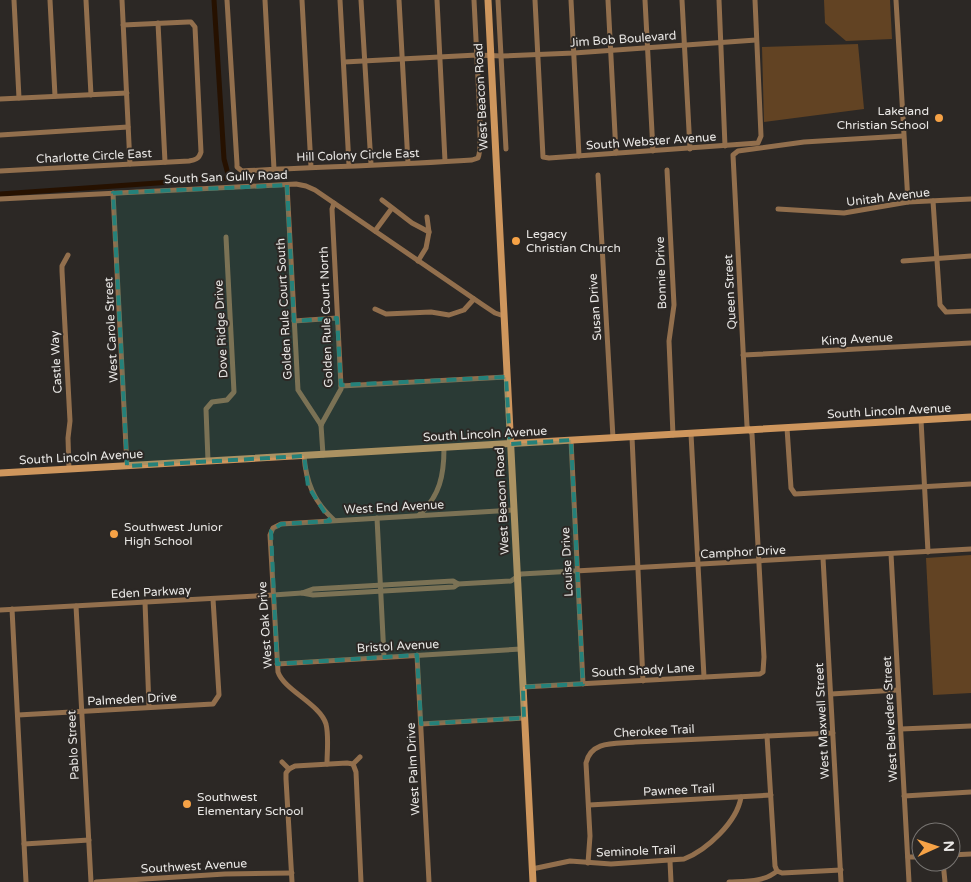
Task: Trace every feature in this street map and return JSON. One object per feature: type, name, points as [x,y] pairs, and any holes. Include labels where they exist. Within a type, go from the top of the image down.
[{"type":"street","points":[[14,0],[19,98]]},
{"type":"street","points":[[50,0],[55,96]]},
{"type":"street","points":[[86,0],[91,94]]},
{"type":"street","points":[[122,0],[130,164]]},
{"type":"street","name":"Hill Colony Circle East","points":[[227,0],[237,164],[239,169],[242,170],[378,165],[472,160],[478,158],[480,154],[478,133],[480,118],[477,55]]},
{"type":"street","points":[[265,0],[274,169]]},
{"type":"street","points":[[302,0],[312,166]]},
{"type":"street","points":[[340,0],[349,165]]},
{"type":"street","points":[[361,0],[371,164]]},
{"type":"street","points":[[399,0],[408,163]]},
{"type":"street","points":[[437,0],[445,161]]},
{"type":"street","points":[[474,0],[477,55]]},
{"type":"street","name":"West Beacon Road","points":[[488,0],[533,882]]},
{"type":"street","points":[[498,0],[506,149]]},
{"type":"street","points":[[535,0],[538,55]]},
{"type":"street","points":[[571,0],[579,156]]},
{"type":"street","points":[[608,0],[616,153]]},
{"type":"street","points":[[645,0],[653,151]]},
{"type":"street","points":[[682,0],[690,149]]},
{"type":"street","points":[[719,0],[725,146]]},
{"type":"street","points":[[755,0],[756,40]]},
{"type":"street","points":[[896,0],[908,202]]},
{"type":"street","name":"Charlotte Circle East","points":[[0,171],[198,159],[201,152],[195,28],[191,22],[158,23]]},
{"type":"street","points":[[123,25],[158,23],[165,162]]},
{"type":"street","name":"Jim Bob Boulevard","points":[[344,62],[477,55],[538,55],[756,40]]},
{"type":"street","name":"South Webster Avenue","points":[[538,55],[543,157],[690,149],[760,142],[756,40]]},
{"type":"street","points":[[0,99],[126,93]]},
{"type":"street","points":[[0,135],[128,127]]},
{"type":"street","name":"Queen Street","points":[[763,672],[752,434],[747,426],[733,157],[738,151],[790,143],[903,136]]},
{"type":"street","name":"Bonnie Drive","points":[[667,170],[674,305],[669,341],[673,435]]},
{"type":"street","name":"Susan Drive","points":[[598,175],[612,438]]},
{"type":"street","name":"South San Gully Road","points":[[0,199],[287,185],[306,186],[334,203],[495,314],[504,316]]},
{"type":"street","name":"Golden Rule Court South","points":[[287,185],[298,390],[321,425]]},
{"type":"street","name":"West Carole Street","points":[[113,193],[128,466]]},
{"type":"street","name":"Unitah Avenue","points":[[778,209],[844,213],[908,202],[971,199]]},
{"type":"street","points":[[382,200],[412,223],[428,232]]},
{"type":"street","points":[[933,201],[940,305],[949,312],[971,311]]},
{"type":"street","name":"Golden Rule Court North","points":[[321,425],[341,390],[332,209],[334,203]]},
{"type":"street","points":[[375,231],[392,208]]},
{"type":"street","points":[[418,261],[426,248],[427,217]]},
{"type":"street","name":"Dove Ridge Drive","points":[[208,461],[206,409],[212,402],[227,400],[234,392],[226,237]]},
{"type":"street","name":"Castle Way","points":[[68,255],[62,266],[62,271],[70,421],[68,438],[69,469]]},
{"type":"street","points":[[903,261],[971,256]]},
{"type":"street","points":[[375,310],[386,314],[431,312],[449,315],[464,310],[474,299]]},
{"type":"street","points":[[294,321],[338,318]]},
{"type":"street","name":"King Avenue","points":[[743,355],[971,343]]},
{"type":"street","points":[[341,386],[506,376]]},
{"type":"street","name":"South Lincoln Avenue","points":[[0,473],[971,417]]},
{"type":"street","points":[[921,420],[928,552]]},
{"type":"street","points":[[321,425],[322,455]]},
{"type":"street","points":[[787,428],[791,488],[796,494],[971,484]]},
{"type":"street","points":[[692,434],[704,677]]},
{"type":"street","points":[[632,437],[644,680]]},
{"type":"street","name":"Louise Drive","points":[[571,440],[583,684]]},
{"type":"street","points":[[419,516],[434,498],[440,486],[444,466],[444,448]]},
{"type":"street","points":[[304,456],[306,478],[312,492],[320,506],[334,520]]},
{"type":"street","name":"West End Avenue","points":[[275,526],[334,520],[514,510]]},
{"type":"street","points":[[377,518],[384,657]]},
{"type":"street","name":"West Oak Drive","points":[[275,526],[270,535],[278,672],[282,679],[325,721],[327,730],[327,764]]},
{"type":"street","name":"Camphor Drive","points":[[517,577],[521,574],[971,549]]},
{"type":"street","name":"West Belvedere Street","points":[[891,554],[909,882]]},
{"type":"street","name":"West Maxwell Street","points":[[823,558],[841,882]]},
{"type":"street","name":"Eden Parkway","points":[[0,610],[302,593],[313,595],[380,589],[454,587],[458,584],[511,581],[517,577]]},
{"type":"street","name":"Palmeden Drive","points":[[18,715],[213,704],[219,695],[214,599]]},
{"type":"street","points":[[144,602],[149,707]]},
{"type":"street","name":"Pablo Street","points":[[76,606],[91,882]]},
{"type":"street","points":[[12,610],[26,882]]},
{"type":"street","name":"Bristol Avenue","points":[[278,664],[521,649]]},
{"type":"street","name":"West Palm Drive","points":[[417,655],[429,882]]},
{"type":"street","name":"South Shady Lane","points":[[523,687],[760,674],[763,672]]},
{"type":"street","points":[[830,694],[898,690]]},
{"type":"street","points":[[421,724],[524,718]]},
{"type":"street","points":[[900,729],[971,726]]},
{"type":"street","name":"Cherokee Trail","points":[[588,862],[590,850],[587,760],[594,748],[602,744],[833,733]]},
{"type":"street","points":[[767,736],[775,866],[777,872]]},
{"type":"street","points":[[353,764],[360,757]]},
{"type":"street","points":[[282,762],[289,769]]},
{"type":"street","points":[[292,882],[286,773],[295,766],[353,764]]},
{"type":"street","points":[[353,764],[356,772],[362,882]]},
{"type":"street","points":[[904,796],[971,792]]},
{"type":"street","name":"Pawnee Trail","points":[[589,805],[771,795]]},
{"type":"street","name":"Seminole Trail","points":[[532,869],[562,862],[620,864],[670,861],[691,856],[708,846],[740,805],[741,797]]},
{"type":"street","points":[[24,844],[89,840]]},
{"type":"street","points":[[670,861],[671,882]]},
{"type":"street","points":[[729,882],[763,880],[777,872],[841,870]]},
{"type":"street","name":"Southwest Avenue","points":[[96,882],[244,873],[292,873]]},
{"type":"highlighted area","points":[[287,185],[294,321],[337,318],[341,385],[506,377],[510,444],[571,440],[583,684],[523,687],[524,718],[421,724],[417,655],[277,664],[271,531],[281,524],[330,521],[308,486],[304,456],[127,466],[113,193]]},
{"type":"shaded area","points":[[824,0],[890,0],[892,39],[846,41],[825,23]]},
{"type":"shaded area","points":[[858,44],[864,109],[764,122],[762,47]]},
{"type":"shaded area","points":[[971,555],[971,693],[933,695],[926,558]]},
{"type":"waterway","points":[[0,194],[229,178],[224,159],[214,0]]},
{"type":"place","name":"Lakeland Christian School","points":[[939,118]]},
{"type":"place","name":"Legacy Christian Church","points":[[516,241]]},
{"type":"place","name":"Southwest Junior High School","points":[[114,534]]},
{"type":"place","name":"Southwest Elementary School","points":[[187,804]]}]
